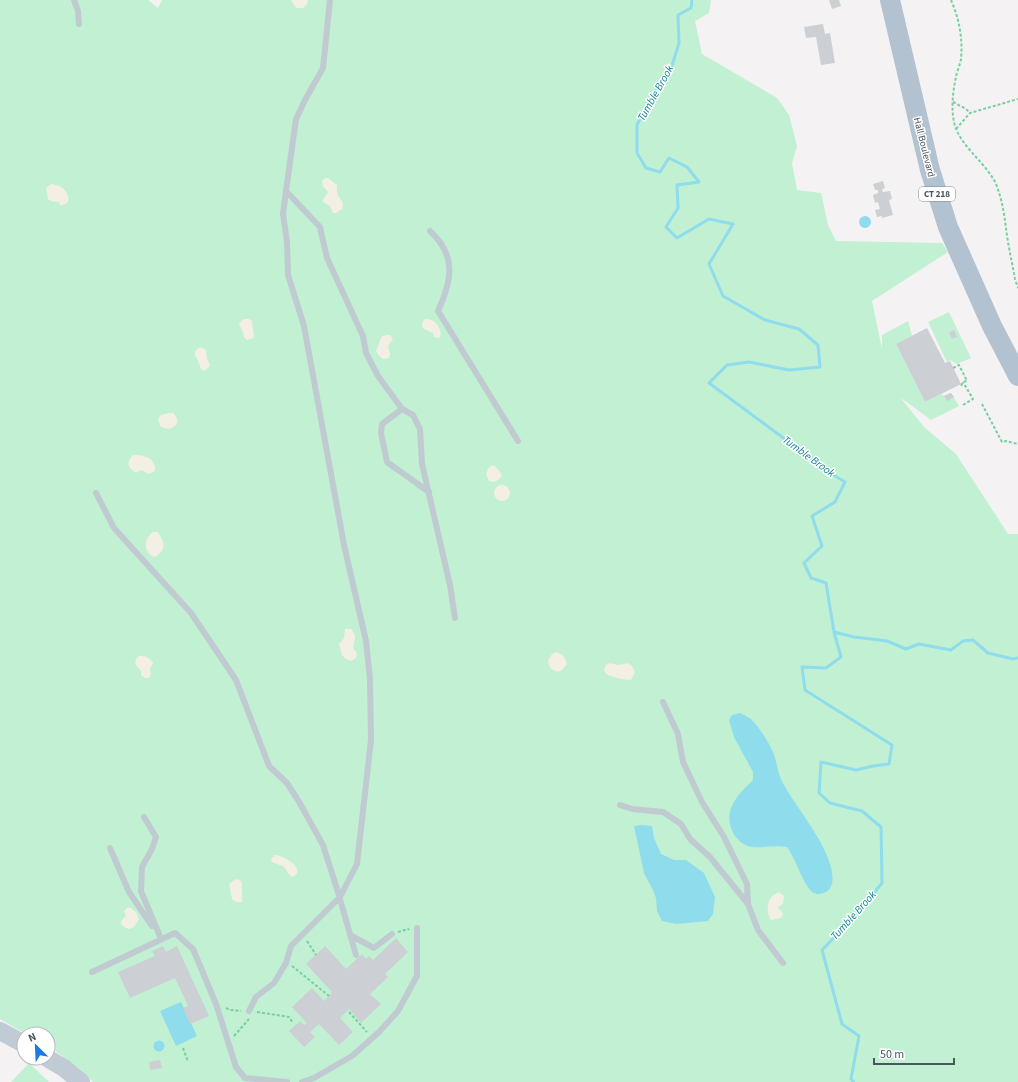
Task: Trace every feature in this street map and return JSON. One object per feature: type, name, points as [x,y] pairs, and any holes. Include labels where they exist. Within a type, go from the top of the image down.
[{"type":"main road","name":"Hall Boulevard","points":[[890,0],[930,170],[948,227],[992,326],[1018,376]]},
{"type":"main road","points":[[0,1031],[16,1040]]},
{"type":"main road","points":[[56,1063],[81,1082]]},
{"type":"lane","points":[[74,0],[78,11],[79,24]]},
{"type":"lane","points":[[250,1014],[256,997],[274,983],[286,963],[291,946],[340,897],[357,864],[371,740],[370,679],[366,641],[344,545],[304,326],[288,275],[287,242],[283,214],[296,119],[323,68],[330,0]]},
{"type":"lane","points":[[286,190],[320,227],[327,258],[363,336],[366,353],[378,376],[402,409],[413,415],[420,429],[422,464],[450,585],[455,618]]},
{"type":"lane","points":[[430,231],[440,240],[449,259],[449,280],[444,298],[438,311],[518,441]]},
{"type":"lane","points":[[402,409],[382,424],[381,433],[387,462],[429,492]]},
{"type":"lane","points":[[96,493],[114,528],[191,613],[236,680],[269,766],[287,783],[319,838],[340,897],[356,955]]},
{"type":"lane","points":[[663,702],[678,734],[683,762],[702,802],[724,837],[747,884],[748,904]]},
{"type":"lane","points":[[620,805],[632,809],[663,812],[681,824],[690,839],[710,857],[748,904],[758,930],[783,963]]},
{"type":"lane","points":[[144,817],[156,837],[142,867],[140,891],[161,939]]},
{"type":"lane","points":[[110,848],[130,892],[161,939]]},
{"type":"lane","points":[[302,1082],[314,1080],[352,1056],[373,1038],[398,1011],[417,976],[417,932]]},
{"type":"lane","points":[[92,972],[175,933],[193,949],[216,1004],[236,1067],[245,1078],[287,1082]]},
{"type":"lane","points":[[350,935],[374,948],[392,934]]},
{"type":"path","points":[[951,0],[959,22],[962,46],[961,61],[956,76],[953,102],[954,122],[958,135],[982,162],[995,183],[1002,202],[1015,279],[1018,288]]},
{"type":"path","points":[[956,129],[970,113],[1018,99]]},
{"type":"path","points":[[953,102],[966,108],[970,113]]},
{"type":"path","points":[[953,368],[959,365],[967,381],[963,382],[961,386]]},
{"type":"path","points":[[963,382],[973,400],[963,405]]},
{"type":"path","points":[[982,404],[1002,442],[1006,440],[1018,444]]},
{"type":"path","points":[[392,934],[408,929],[417,932]]},
{"type":"path","points":[[303,935],[316,955]]},
{"type":"path","points":[[292,966],[329,996]]},
{"type":"path","points":[[349,1012],[373,1038]]},
{"type":"path","points":[[228,1042],[250,1014]]},
{"type":"path","points":[[183,1048],[188,1062]]},
{"type":"green space","points":[[0,0],[148,0],[158,8],[162,0],[711,0],[709,13],[695,21],[702,54],[777,98],[789,115],[797,146],[792,163],[797,190],[821,193],[828,225],[836,241],[942,243],[948,252],[872,301],[882,349],[882,335],[908,321],[912,336],[896,344],[925,402],[942,394],[944,396],[951,393],[959,406],[931,420],[900,397],[924,427],[956,454],[1008,534],[1018,534],[1018,1082],[93,1082],[79,1068],[56,1052],[56,1026],[16,1026],[16,1028],[0,1019]]},
{"type":"green space","points":[[949,312],[971,358],[957,364],[950,360],[947,362],[928,322]]},
{"type":"green space","points":[[26,1066],[32,1066],[49,1082],[11,1082]]},
{"type":"sand","points":[[291,0],[308,0],[307,4],[303,8],[296,8]]},
{"type":"sand","points":[[325,178],[328,178],[337,185],[337,194],[343,203],[342,209],[336,213],[333,213],[330,206],[323,202],[328,192],[323,186],[322,181]]},
{"type":"sand","points":[[51,184],[64,189],[68,195],[67,203],[60,205],[59,202],[48,199],[46,188]]},
{"type":"sand","points":[[245,319],[252,321],[254,338],[247,340],[244,337],[239,324]]},
{"type":"sand","points":[[425,319],[434,321],[438,325],[441,334],[439,338],[434,337],[433,333],[424,329],[422,326]]},
{"type":"sand","points":[[390,335],[393,339],[388,346],[390,354],[389,358],[383,359],[376,351],[382,336]]},
{"type":"sand","points":[[201,347],[206,350],[207,359],[210,365],[204,371],[200,367],[195,354],[195,352]]},
{"type":"sand","points":[[173,413],[176,417],[177,424],[168,429],[160,426],[158,419],[161,415]]},
{"type":"sand","points":[[133,455],[145,457],[151,460],[154,463],[155,471],[149,474],[141,470],[136,473],[133,471],[129,467],[128,463]]},
{"type":"sand","points":[[493,465],[498,469],[502,476],[495,482],[489,481],[486,474],[488,468]]},
{"type":"sand","points":[[499,485],[505,485],[510,490],[508,499],[505,501],[499,501],[494,496],[494,490]]},
{"type":"sand","points":[[153,532],[157,532],[160,535],[164,545],[162,551],[155,557],[146,549],[147,538]]},
{"type":"sand","points":[[345,629],[351,629],[355,636],[353,648],[357,653],[356,658],[351,661],[342,655],[339,644],[344,638]]},
{"type":"sand","points":[[556,652],[563,656],[567,664],[558,672],[550,668],[548,661],[552,654]]},
{"type":"sand","points":[[139,656],[143,656],[151,660],[153,663],[150,669],[151,675],[149,678],[145,678],[141,675],[141,671],[135,664],[136,659]]},
{"type":"sand","points":[[610,663],[618,665],[628,663],[632,666],[635,672],[631,680],[606,674],[604,670],[606,665]]},
{"type":"sand","points":[[275,855],[284,857],[293,863],[296,867],[296,874],[292,877],[284,867],[272,862],[271,859]]},
{"type":"sand","points":[[236,879],[240,880],[242,883],[242,902],[236,902],[232,899],[229,884]]},
{"type":"sand","points":[[779,892],[784,896],[783,904],[778,907],[783,915],[781,918],[771,920],[768,912],[768,904],[772,897]]},
{"type":"sand","points":[[127,908],[131,908],[136,912],[139,919],[134,927],[129,929],[122,924],[121,921],[126,916],[124,911]]},
{"type":"water","points":[[867,216],[870,217],[870,227],[863,228],[860,227],[859,220],[860,217]]},
{"type":"water","points":[[740,713],[751,719],[766,739],[774,755],[781,779],[822,844],[832,872],[831,887],[824,893],[818,894],[812,892],[808,888],[787,847],[753,847],[741,842],[733,832],[729,819],[732,806],[738,795],[753,780],[753,772],[734,737],[729,720],[732,715]]},
{"type":"water","points":[[634,826],[652,826],[654,838],[661,854],[674,860],[686,860],[704,873],[715,897],[713,914],[708,921],[676,924],[662,921],[657,911],[656,898],[653,890],[644,873]]},
{"type":"water","points":[[181,1002],[197,1036],[176,1046],[160,1011]]},
{"type":"water","points":[[159,1040],[163,1042],[165,1046],[163,1050],[159,1052],[155,1050],[153,1046],[155,1042]]},
{"type":"building","points":[[829,0],[839,0],[841,6],[832,9]]},
{"type":"building","points":[[823,24],[825,34],[830,33],[835,63],[821,65],[816,37],[806,38],[804,27]]},
{"type":"building","points":[[883,181],[885,188],[882,189],[883,192],[890,191],[892,199],[889,200],[893,215],[882,218],[882,216],[877,217],[875,210],[880,209],[878,202],[875,203],[873,195],[878,193],[878,190],[875,190],[873,184]]},
{"type":"building","points":[[927,328],[945,363],[950,361],[961,384],[925,402],[896,344]]},
{"type":"building","points":[[954,330],[957,337],[952,339],[949,333]]},
{"type":"building","points":[[951,393],[954,397],[947,401],[944,396]]},
{"type":"building","points":[[396,938],[408,952],[385,974],[388,977],[370,994],[381,1004],[361,1023],[349,1009],[340,1018],[353,1032],[339,1045],[319,1024],[310,1032],[315,1037],[304,1047],[289,1031],[300,1021],[304,1025],[307,1023],[292,1007],[312,988],[324,1001],[332,992],[306,964],[325,946],[346,969],[362,954],[366,959],[369,956],[373,960]]},
{"type":"building","points":[[163,946],[166,952],[177,946],[209,1016],[190,1024],[183,1008],[188,1006],[175,978],[130,998],[118,972],[155,956],[152,951]]},
{"type":"building","points":[[160,1060],[162,1068],[150,1070],[149,1062]]},
{"type":"waterway","name":"Tumble Brook","points":[[692,0],[691,8],[678,15],[679,43],[670,72],[649,100],[637,125],[637,153],[646,168],[660,172],[669,158],[687,167],[699,182],[677,185],[678,208],[666,227],[677,238],[709,219],[733,224],[709,264],[723,296],[765,320],[799,329],[818,345],[820,367],[789,370],[749,362],[727,365],[709,383],[845,482],[835,502],[812,516],[822,546],[804,563],[811,578],[826,583],[834,632],[841,657],[826,668],[802,667],[805,690],[892,745],[889,764],[856,770],[821,762],[819,793],[830,803],[862,811],[881,827],[882,883],[854,917],[822,950],[842,1024],[859,1036],[851,1079],[854,1082]]},
{"type":"waterway","points":[[834,632],[854,637],[887,641],[906,649],[919,644],[951,650],[963,641],[973,640],[988,653],[1013,659],[1018,658]]}]
